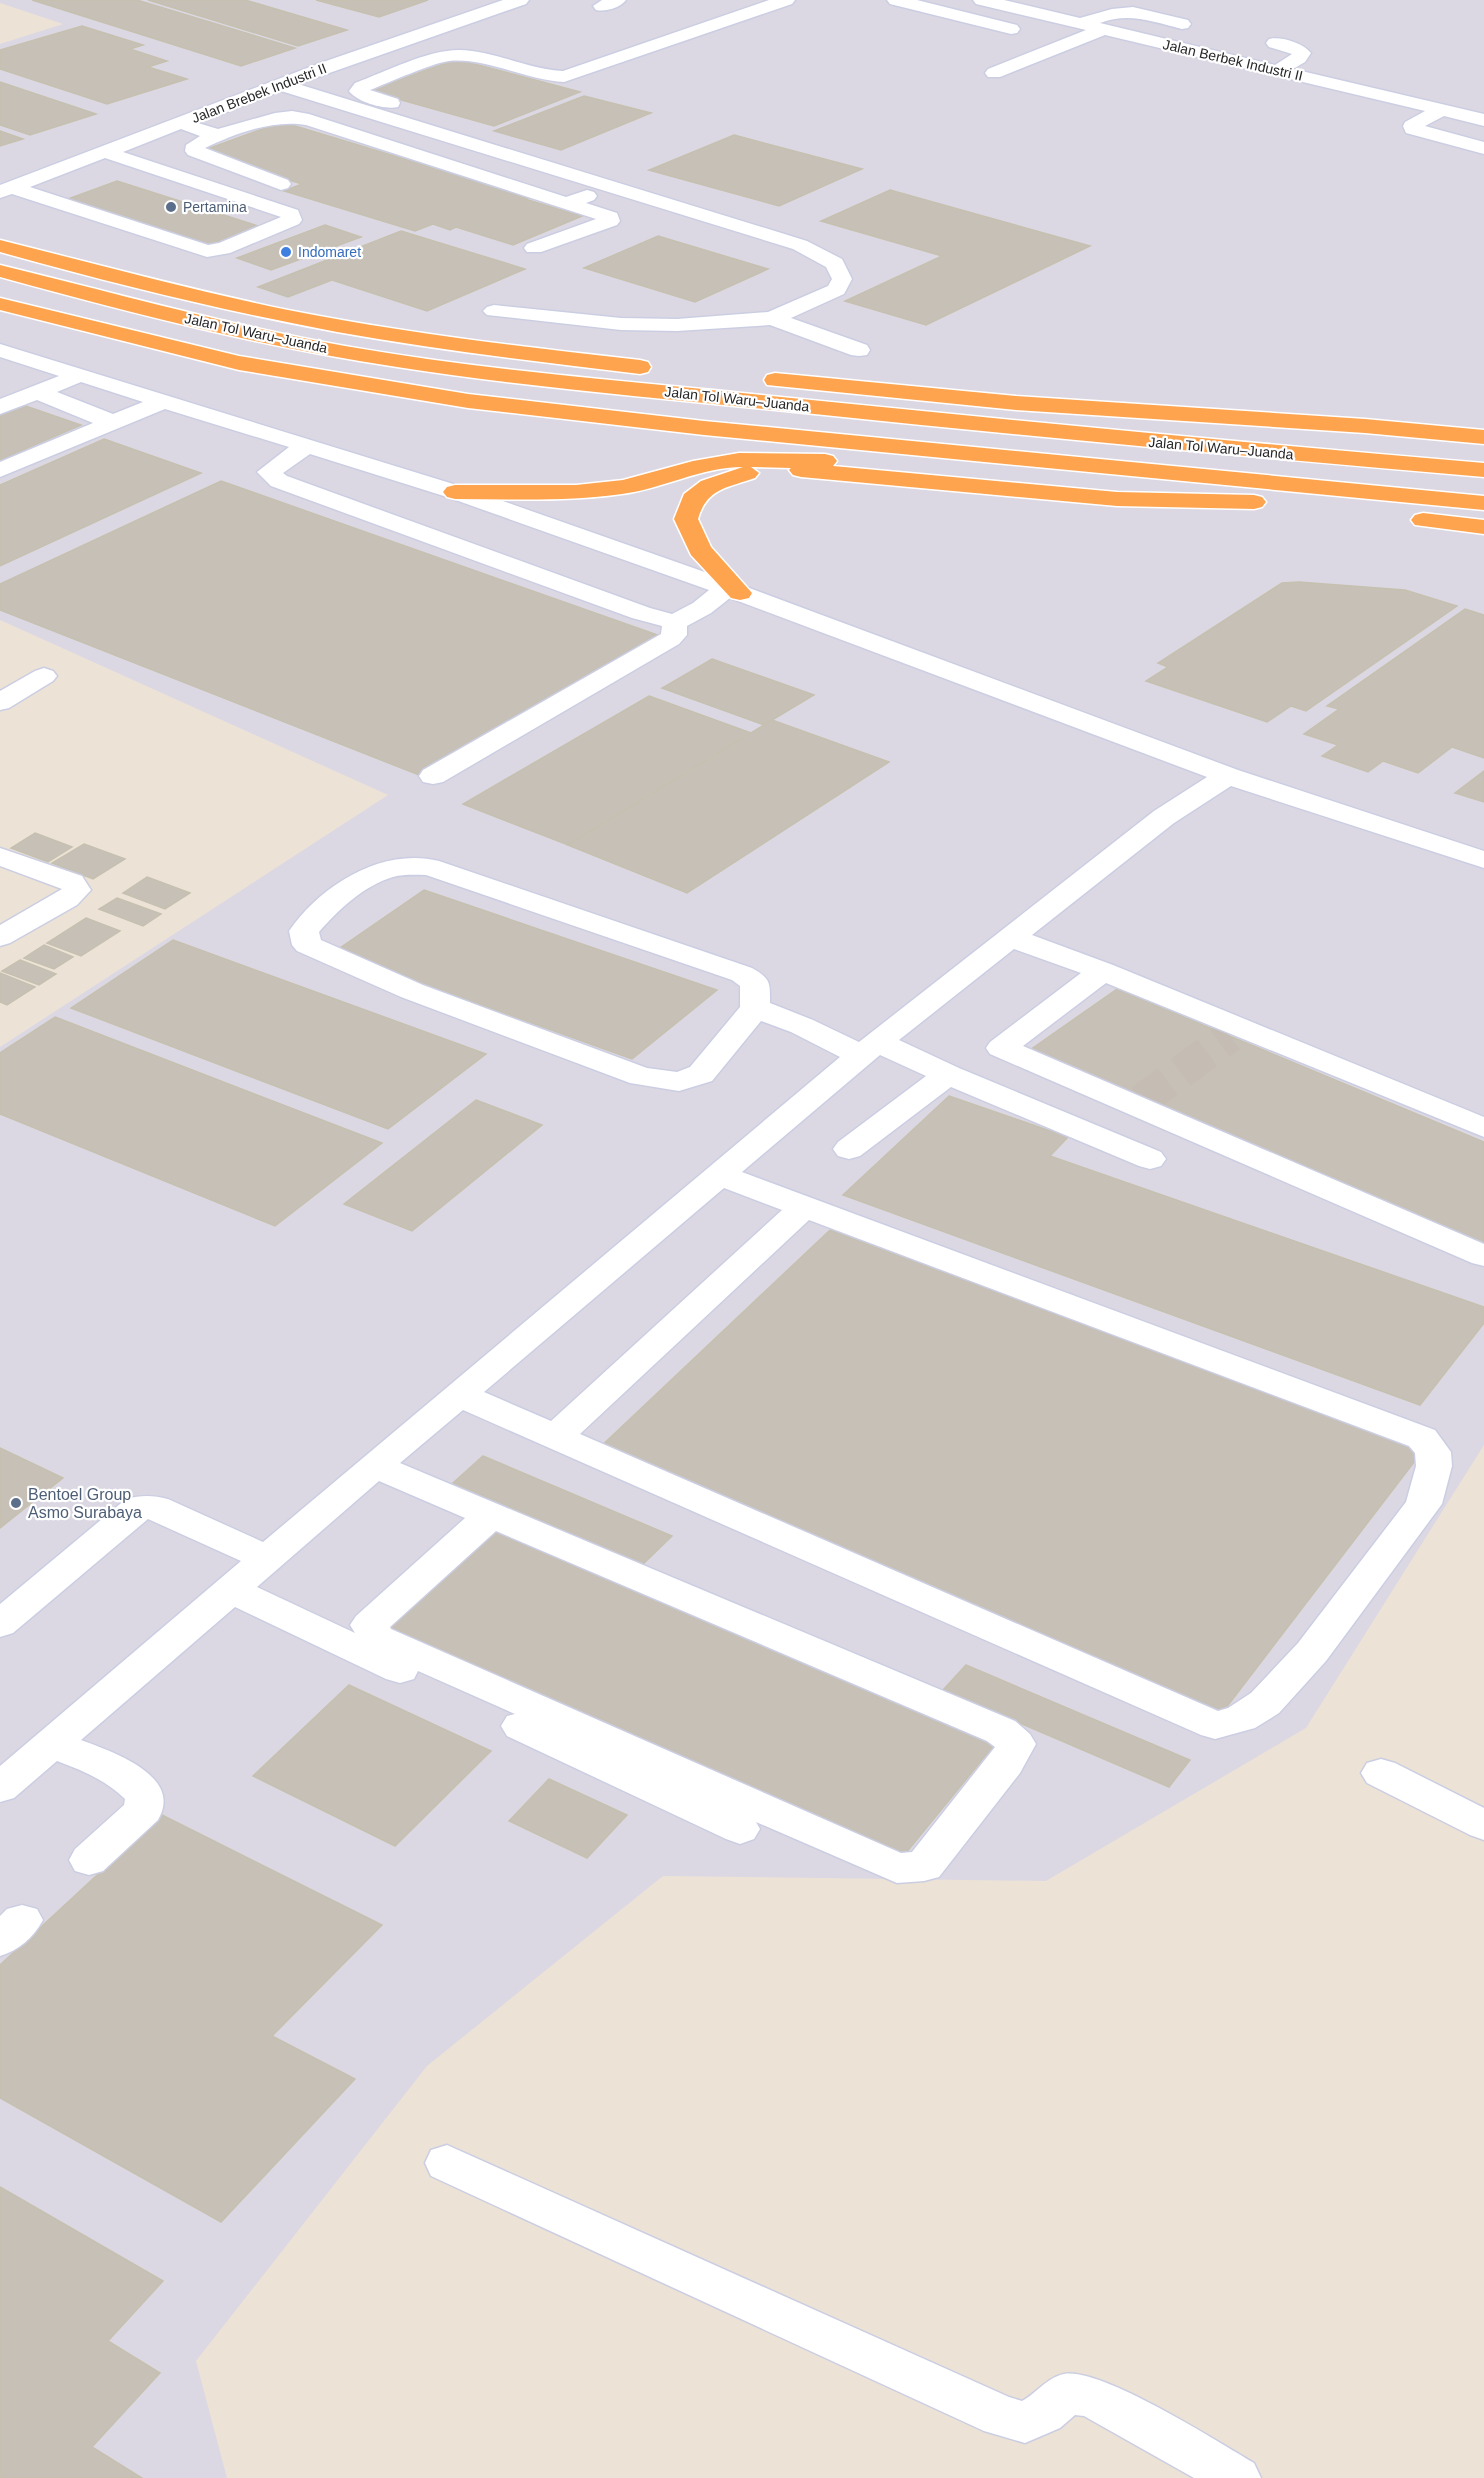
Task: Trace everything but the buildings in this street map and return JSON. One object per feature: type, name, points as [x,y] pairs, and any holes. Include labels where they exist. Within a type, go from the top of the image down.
[{"type":"highway","points":[[0,246],[119,279],[384,334],[487,349],[666,370]]},
{"type":"highway","name":"Jalan Tol Waru–Juanda","points":[[0,271],[138,308],[258,335],[394,360],[546,380],[984,426],[1484,470]]},
{"type":"highway","name":"Jalan Tol Waru–Juanda","points":[[0,304],[239,363],[468,401],[812,438],[1484,503]]},
{"type":"highway","points":[[759,379],[1016,403],[1365,426],[1484,437]]},
{"type":"highway","points":[[455,492],[576,492],[624,487],[693,468],[739,460],[819,460],[1254,502],[1484,527]]},
{"type":"highway","points":[[734,591],[700,550],[686,519],[692,499],[709,486],[755,471],[788,469],[833,472],[1117,499],[1254,502]]},
{"type":"street","name":"Jalan Brebek Industri II","points":[[6,190],[281,85],[520,0]]},
{"type":"street","points":[[449,118],[365,95],[358,91],[361,87],[445,56],[458,54],[474,55],[539,75],[564,77],[786,0]]},
{"type":"street","points":[[896,0],[1065,43]]},
{"type":"street","name":"Jalan Berbek Industri II","points":[[982,0],[1484,120]]},
{"type":"street","points":[[1081,24],[1125,10],[1182,24]]},
{"type":"street","points":[[994,73],[1104,29]]},
{"type":"street","points":[[1100,49],[1127,35]]},
{"type":"street","points":[[1275,43],[1302,53],[1277,71]]},
{"type":"street","points":[[1230,77],[1258,66]]},
{"type":"street","points":[[281,85],[800,245],[835,263],[842,279],[837,290],[772,318],[677,325],[621,324],[494,311]]},
{"type":"street","points":[[1441,110],[1412,126],[1413,129],[1484,148]]},
{"type":"street","points":[[281,184],[195,151],[196,145],[217,135],[275,119],[292,117],[309,120],[610,217],[610,221],[534,248]]},
{"type":"street","points":[[180,123],[217,135]]},
{"type":"street","points":[[6,190],[207,251],[224,249],[292,220],[291,214],[105,152]]},
{"type":"street","points":[[566,203],[614,187]]},
{"type":"street","points":[[772,318],[859,350]]},
{"type":"street","points":[[0,350],[455,492],[734,591],[1228,776],[1484,860]]},
{"type":"street","points":[[6,383],[68,372]]},
{"type":"street","points":[[0,407],[37,392],[68,372]]},
{"type":"street","points":[[37,392],[112,422]]},
{"type":"street","points":[[0,470],[164,401]]},
{"type":"street","points":[[306,446],[269,472],[279,481],[641,613],[675,622],[734,591]]},
{"type":"street","points":[[433,776],[670,639],[674,635],[675,622]]},
{"type":"street","points":[[0,702],[44,676]]},
{"type":"street","points":[[0,1788],[375,1466],[869,1049],[1164,817],[1228,776]]},
{"type":"street","points":[[0,856],[72,882],[77,890],[67,899],[0,937]]},
{"type":"street","points":[[429,867],[742,974],[755,982],[755,1008],[702,1074],[679,1082],[641,1076],[412,991],[307,945],[304,931],[318,914],[371,875],[396,868],[429,867]]},
{"type":"street","points":[[0,910],[27,921]]},
{"type":"street","points":[[1009,937],[1103,971],[1237,1032],[1484,1128]]},
{"type":"street","points":[[1103,971],[1001,1048],[1137,1104],[1484,1256]]},
{"type":"street","points":[[755,1008],[948,1075],[1150,1159]]},
{"type":"street","points":[[849,1149],[948,1075]]},
{"type":"street","points":[[460,1395],[1215,1725],[1241,1718],[1265,1703],[1312,1652],[1424,1504],[1434,1466],[1433,1452],[1422,1438],[803,1208],[719,1174]]},
{"type":"street","points":[[556,1436],[803,1208]]},
{"type":"street","points":[[375,1466],[1001,1731],[1016,1744],[1006,1763],[924,1866],[897,1869],[378,1638],[369,1625],[490,1516]]},
{"type":"street","points":[[0,1624],[140,1507],[155,1507],[267,1559]]},
{"type":"street","points":[[231,1590],[740,1829]]},
{"type":"street","points":[[51,1744],[94,1760],[134,1781],[145,1795],[144,1810],[89,1860]]},
{"type":"street","points":[[1381,1773],[1484,1825]]},
{"type":"street","points":[[447,2163],[1001,2416],[1025,2422],[1043,2413],[1066,2394],[1084,2396],[1104,2402],[1238,2478]]},
{"type":"shaded area","points":[[0,0],[1484,0],[1484,1445],[1306,1728],[1046,1881],[663,1876],[427,2066],[196,2361],[227,2478],[0,2478],[0,1047],[388,795],[0,620],[0,44],[63,24],[0,3]]},
{"type":"tunnel","points":[[1141,1101],[1230,1036]]},
{"type":"place","name":"Pertamina","points":[[171,207]]},
{"type":"place","name":"Indomaret","points":[[286,252]]},
{"type":"place","name":"Bentoel Group Asmo Surabaya","points":[[16,1503]]}]
